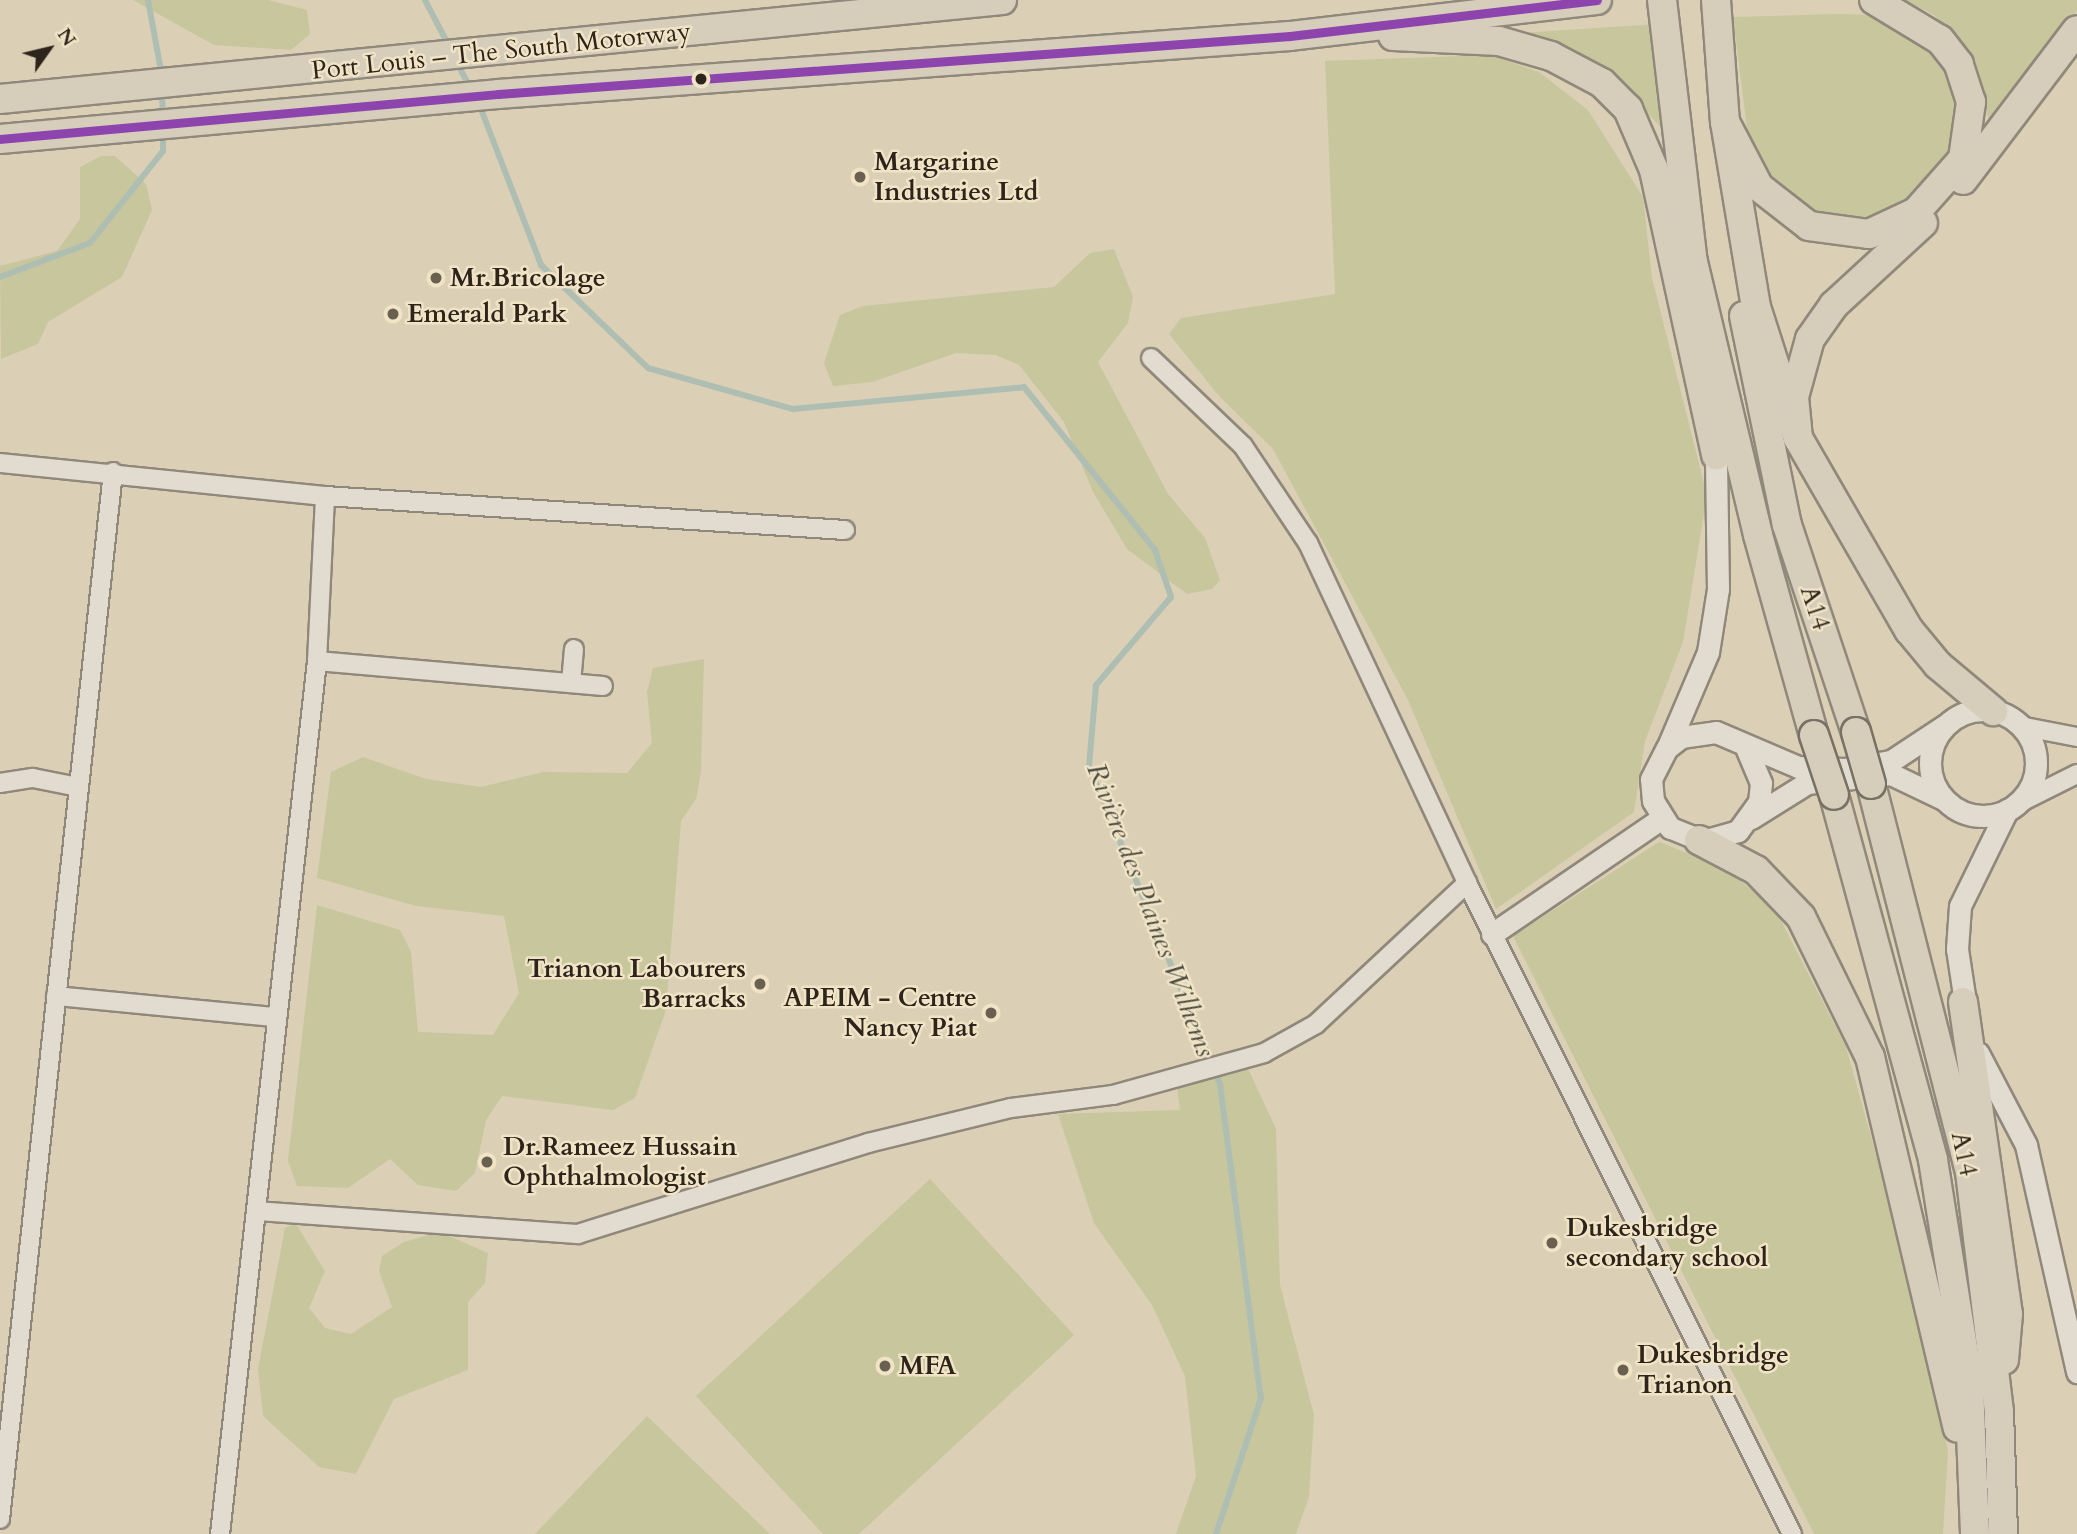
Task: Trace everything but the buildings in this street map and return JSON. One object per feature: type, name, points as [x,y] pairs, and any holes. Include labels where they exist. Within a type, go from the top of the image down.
[{"type":"main road","name":"Port Louis – The South Motorway","points":[[0,99],[1002,0]]},
{"type":"main road","name":"Port Louis – The South Motorway","points":[[0,139],[498,94],[1290,36],[1597,0]]},
{"type":"main road","points":[[1662,0],[1716,455]]},
{"type":"main road","points":[[1702,0],[1741,291]]},
{"type":"main road","points":[[1716,0],[1712,60],[1756,307],[1798,438],[1909,629],[1938,665],[1993,711]]},
{"type":"main road","points":[[1725,122],[1759,187],[1809,226],[1846,236],[1869,234],[1916,212],[1963,159],[1971,102],[1958,64],[1940,40],[1874,0]]},
{"type":"main road","points":[[1798,438],[1794,397],[1810,339],[1834,305],[1931,215],[1992,146],[2034,79],[2077,30]]},
{"type":"main road","points":[[1290,36],[1499,41],[1551,56],[1602,83],[1628,109],[1648,148],[1716,455]]},
{"type":"main road","points":[[1733,175],[1741,291]]},
{"type":"main road","name":"A14","points":[[1693,262],[1758,535],[1814,735],[1834,795],[1933,1160],[1969,1384],[1975,1534]]},
{"type":"main road","name":"A14","points":[[1741,291],[1758,405],[1787,525],[1871,784],[1970,1172],[1999,1412],[2003,1534]]},
{"type":"main road","points":[[1699,841],[1737,857],[1786,898],[1835,977],[1870,1057],[1973,1485]]},
{"type":"main road","points":[[1964,1002],[2008,1314],[1999,1412]]},
{"type":"street","points":[[1152,358],[1243,446],[1277,489],[1466,883],[1791,1534]]},
{"type":"street","points":[[1716,455],[1718,589],[1707,652],[1667,748],[1651,779],[1662,818],[1699,841],[1721,839],[1807,783],[1891,774],[1945,800],[1968,815],[2012,807],[2077,774]]},
{"type":"street","points":[[0,463],[113,471],[325,496],[845,530]]},
{"type":"street","points":[[0,1520],[113,471]]},
{"type":"street","points":[[220,1534],[257,1211],[275,1017],[317,661],[325,496]]},
{"type":"street","points":[[571,683],[573,649]]},
{"type":"street","points":[[317,661],[603,686]]},
{"type":"street","points":[[1667,748],[1707,732],[1747,750],[1798,767],[1844,769],[1891,761],[1959,715],[1993,711],[2020,726],[2077,737]]},
{"type":"street","points":[[1944,726],[1930,759],[1945,800]]},
{"type":"street","points":[[2020,726],[2036,759],[2029,791],[2012,807],[1960,906],[1964,1002],[1981,1062],[2026,1145],[2077,1372]]},
{"type":"street","points":[[1747,750],[1761,783],[1751,818]]},
{"type":"street","points":[[0,783],[33,778],[78,787]]},
{"type":"street","points":[[1492,934],[1662,818]]},
{"type":"street","points":[[257,1211],[595,1232],[868,1143],[1183,1076],[1264,1053],[1315,1024],[1466,883]]},
{"type":"street","points":[[56,996],[275,1017]]},
{"type":"green space","points":[[133,0],[268,0],[307,10],[310,34],[291,50],[214,45]]},
{"type":"green space","points":[[1905,0],[2077,0],[2077,11],[1989,120],[1966,48],[1934,15]]},
{"type":"green space","points":[[1874,15],[1935,53],[1953,85],[1959,120],[1954,156],[1910,212],[1841,229],[1778,200],[1749,144],[1733,17]]},
{"type":"green space","points":[[1657,24],[1679,146],[1623,88],[1503,34]]},
{"type":"green space","points":[[1491,55],[1539,72],[1588,110],[1643,197],[1652,278],[1707,495],[1683,642],[1645,741],[1634,812],[1496,909],[1408,700],[1273,449],[1219,396],[1169,334],[1181,318],[1335,294],[1325,61]]},
{"type":"green space","points":[[101,156],[115,156],[146,184],[152,210],[122,277],[48,322],[38,344],[1,359],[0,266],[57,251],[80,219],[80,167]]},
{"type":"green space","points":[[1114,249],[1133,297],[1128,323],[1098,362],[1168,494],[1205,538],[1220,580],[1212,589],[1187,594],[1127,549],[1093,492],[1064,422],[1019,365],[996,355],[956,353],[872,382],[833,386],[824,363],[840,315],[863,306],[1054,287],[1090,253]]},
{"type":"green space","points":[[704,659],[701,772],[696,799],[681,821],[666,1010],[635,1098],[613,1110],[502,1096],[486,1120],[475,1173],[456,1191],[418,1185],[390,1159],[348,1188],[297,1186],[288,1161],[317,905],[400,930],[411,952],[418,1032],[493,1035],[519,993],[504,916],[416,906],[317,878],[331,772],[363,757],[426,779],[481,787],[543,772],[627,773],[652,743],[647,692],[653,668]]},
{"type":"green space","points":[[1659,842],[1725,868],[1775,909],[1846,1047],[1917,1301],[1948,1451],[1943,1534],[1814,1534],[1513,936]]},
{"type":"green space","points":[[1245,1062],[1276,1129],[1280,1285],[1314,1415],[1309,1497],[1296,1534],[1176,1534],[1196,1476],[1185,1376],[1152,1305],[1094,1223],[1058,1114],[1180,1110],[1177,1086]]},
{"type":"green space","name":"MFA","points":[[930,1179],[1074,1335],[859,1534],[823,1534],[696,1396]]},
{"type":"green space","points":[[296,1224],[325,1271],[309,1308],[325,1328],[351,1334],[392,1307],[379,1271],[382,1256],[404,1242],[440,1232],[488,1253],[485,1283],[468,1302],[468,1370],[394,1399],[356,1474],[319,1467],[263,1416],[258,1369],[285,1228]]},
{"type":"green space","points":[[647,1416],[770,1534],[535,1534]]},
{"type":"waterway","points":[[148,0],[162,76]]},
{"type":"waterway","points":[[425,0],[450,48]]},
{"type":"waterway","points":[[456,61],[471,89]]},
{"type":"waterway","points":[[162,91],[163,118]]},
{"type":"waterway","name":"Rivière des Plaines Wilhems","points":[[479,104],[541,265],[648,368],[793,409],[1024,387],[1155,550],[1171,597],[1096,685],[1089,766],[1220,1084],[1261,1398],[1216,1534]]},
{"type":"waterway","points":[[0,277],[90,243],[163,151],[163,133]]},
{"type":"transit line","points":[[0,139],[498,94],[1290,36],[1597,0]]},
{"type":"place","name":"Margarine Industries Ltd","points":[[860,177]]},
{"type":"place","name":"Mr.Bricolage","points":[[436,278]]},
{"type":"place","name":"Emerald Park","points":[[393,314]]},
{"type":"place","name":"Trianon Labourers Barracks","points":[[760,984]]},
{"type":"place","name":"APEIM - Centre Nancy Piat","points":[[991,1013]]},
{"type":"place","name":"Dr.Rameez Hussain Ophthalmologist","points":[[487,1162]]},
{"type":"place","name":"Dukesbridge secondary school","points":[[1552,1243]]},
{"type":"place","name":"MFA","points":[[885,1366]]},
{"type":"place","name":"Dukesbridge Trianon","points":[[1623,1370]]}]
